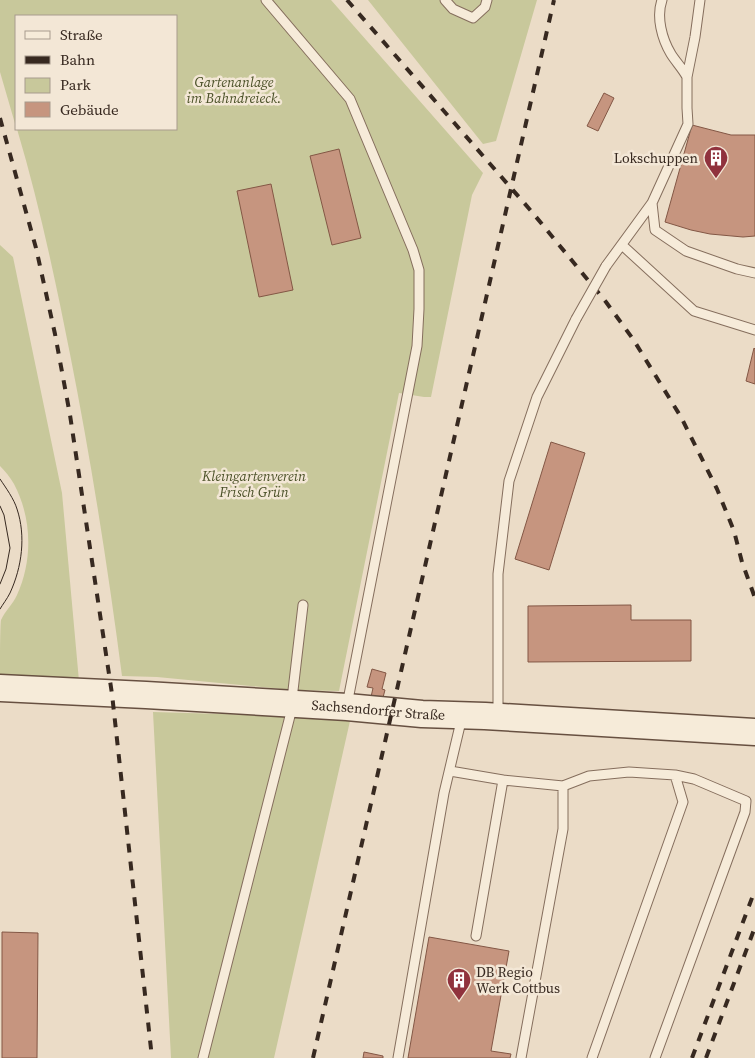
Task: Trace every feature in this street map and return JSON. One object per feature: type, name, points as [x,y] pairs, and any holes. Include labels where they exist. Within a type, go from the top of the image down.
[{"type":"street","name":"Sachsendorfer Straße","points":[[0,688],[755,732]]},
{"type":"lane","points":[[266,0],[350,99],[413,250],[419,270],[417,346],[347,707]]},
{"type":"lane","points":[[445,0],[453,9],[473,18],[485,7],[487,0]]},
{"type":"lane","points":[[662,0],[660,4],[660,24],[666,43],[687,77]]},
{"type":"lane","points":[[498,717],[498,574],[509,481],[537,397],[606,266],[652,203],[688,124],[686,108],[687,77],[700,0]]},
{"type":"lane","points":[[652,203],[655,230],[686,251],[737,269],[755,273]]},
{"type":"lane","points":[[622,245],[694,311],[755,330]]},
{"type":"lane","points":[[203,1058],[290,716],[304,605]]},
{"type":"lane","points":[[398,1058],[444,793],[462,715]]},
{"type":"lane","points":[[450,771],[503,780],[563,786],[590,776],[629,772],[675,775],[694,778],[746,801],[745,812],[655,1058]]},
{"type":"lane","points":[[592,1058],[684,802],[675,775]]},
{"type":"lane","points":[[476,936],[503,780]]},
{"type":"lane","points":[[522,1058],[563,829],[563,786]]},
{"type":"green space","points":[[0,0],[331,0],[483,173],[472,195],[431,397],[399,393],[339,691],[293,690],[157,677],[122,676],[99,514],[78,394],[46,241],[17,130],[178,130],[178,15],[15,15],[15,124],[0,72]]},
{"type":"green space","points":[[368,0],[537,0],[496,141],[483,144]]},
{"type":"green space","points":[[0,245],[13,257],[62,493],[79,681],[0,677],[1,620],[15,598],[22,582],[26,568],[28,539],[27,525],[20,497],[12,481],[0,466]]},
{"type":"green space","points":[[153,712],[290,716],[350,721],[274,1058],[171,1058]]},
{"type":"building","points":[[604,93],[614,98],[598,131],[587,126]]},
{"type":"building","name":"Lokschuppen","points":[[692,125],[731,135],[755,135],[755,236],[743,237],[710,234],[665,222]]},
{"type":"building","points":[[339,149],[361,238],[332,245],[310,156]]},
{"type":"building","points":[[271,184],[293,290],[259,297],[237,191]]},
{"type":"building","points":[[755,349],[755,384],[746,381]]},
{"type":"building","points":[[551,442],[585,453],[549,570],[515,559]]},
{"type":"building","points":[[631,605],[631,620],[691,620],[691,661],[528,662],[528,606]]},
{"type":"building","points":[[372,669],[386,673],[382,689],[385,690],[382,701],[371,697],[373,688],[367,687]]},
{"type":"building","points":[[2,932],[38,933],[37,1058],[2,1058]]},
{"type":"building","name":"DB Regio Werk Cottbus","points":[[429,937],[509,951],[491,1051],[511,1054],[510,1058],[408,1058]]},
{"type":"building","points":[[364,1052],[383,1056],[383,1058],[363,1058]]},
{"type":"tram line","points":[[0,479],[16,505],[20,519],[22,541],[20,562],[14,583],[0,609]]},
{"type":"tram line","points":[[0,506],[4,515],[10,548],[6,569],[0,584]]},
{"type":"railway","points":[[347,0],[532,212],[606,302],[633,339],[681,417],[717,489],[734,531],[742,562],[755,598]]},
{"type":"railway","points":[[313,1058],[554,0]]},
{"type":"railway","points":[[0,118],[36,248],[70,415],[112,694],[152,1058]]},
{"type":"railway","points":[[692,1058],[755,890]]},
{"type":"railway","points":[[706,1058],[755,927]]},
{"type":"place","name":"Lokschuppen","points":[[716,179]]},
{"type":"place","name":"DB Regio Werk Cottbus","points":[[459,1001]]},
{"type":"park label","name":"Gartenanlage im Bahndreieck.","points":[[234,90]]},
{"type":"park label","name":"Kleingartenverein Frisch Grün","points":[[254,484]]}]
